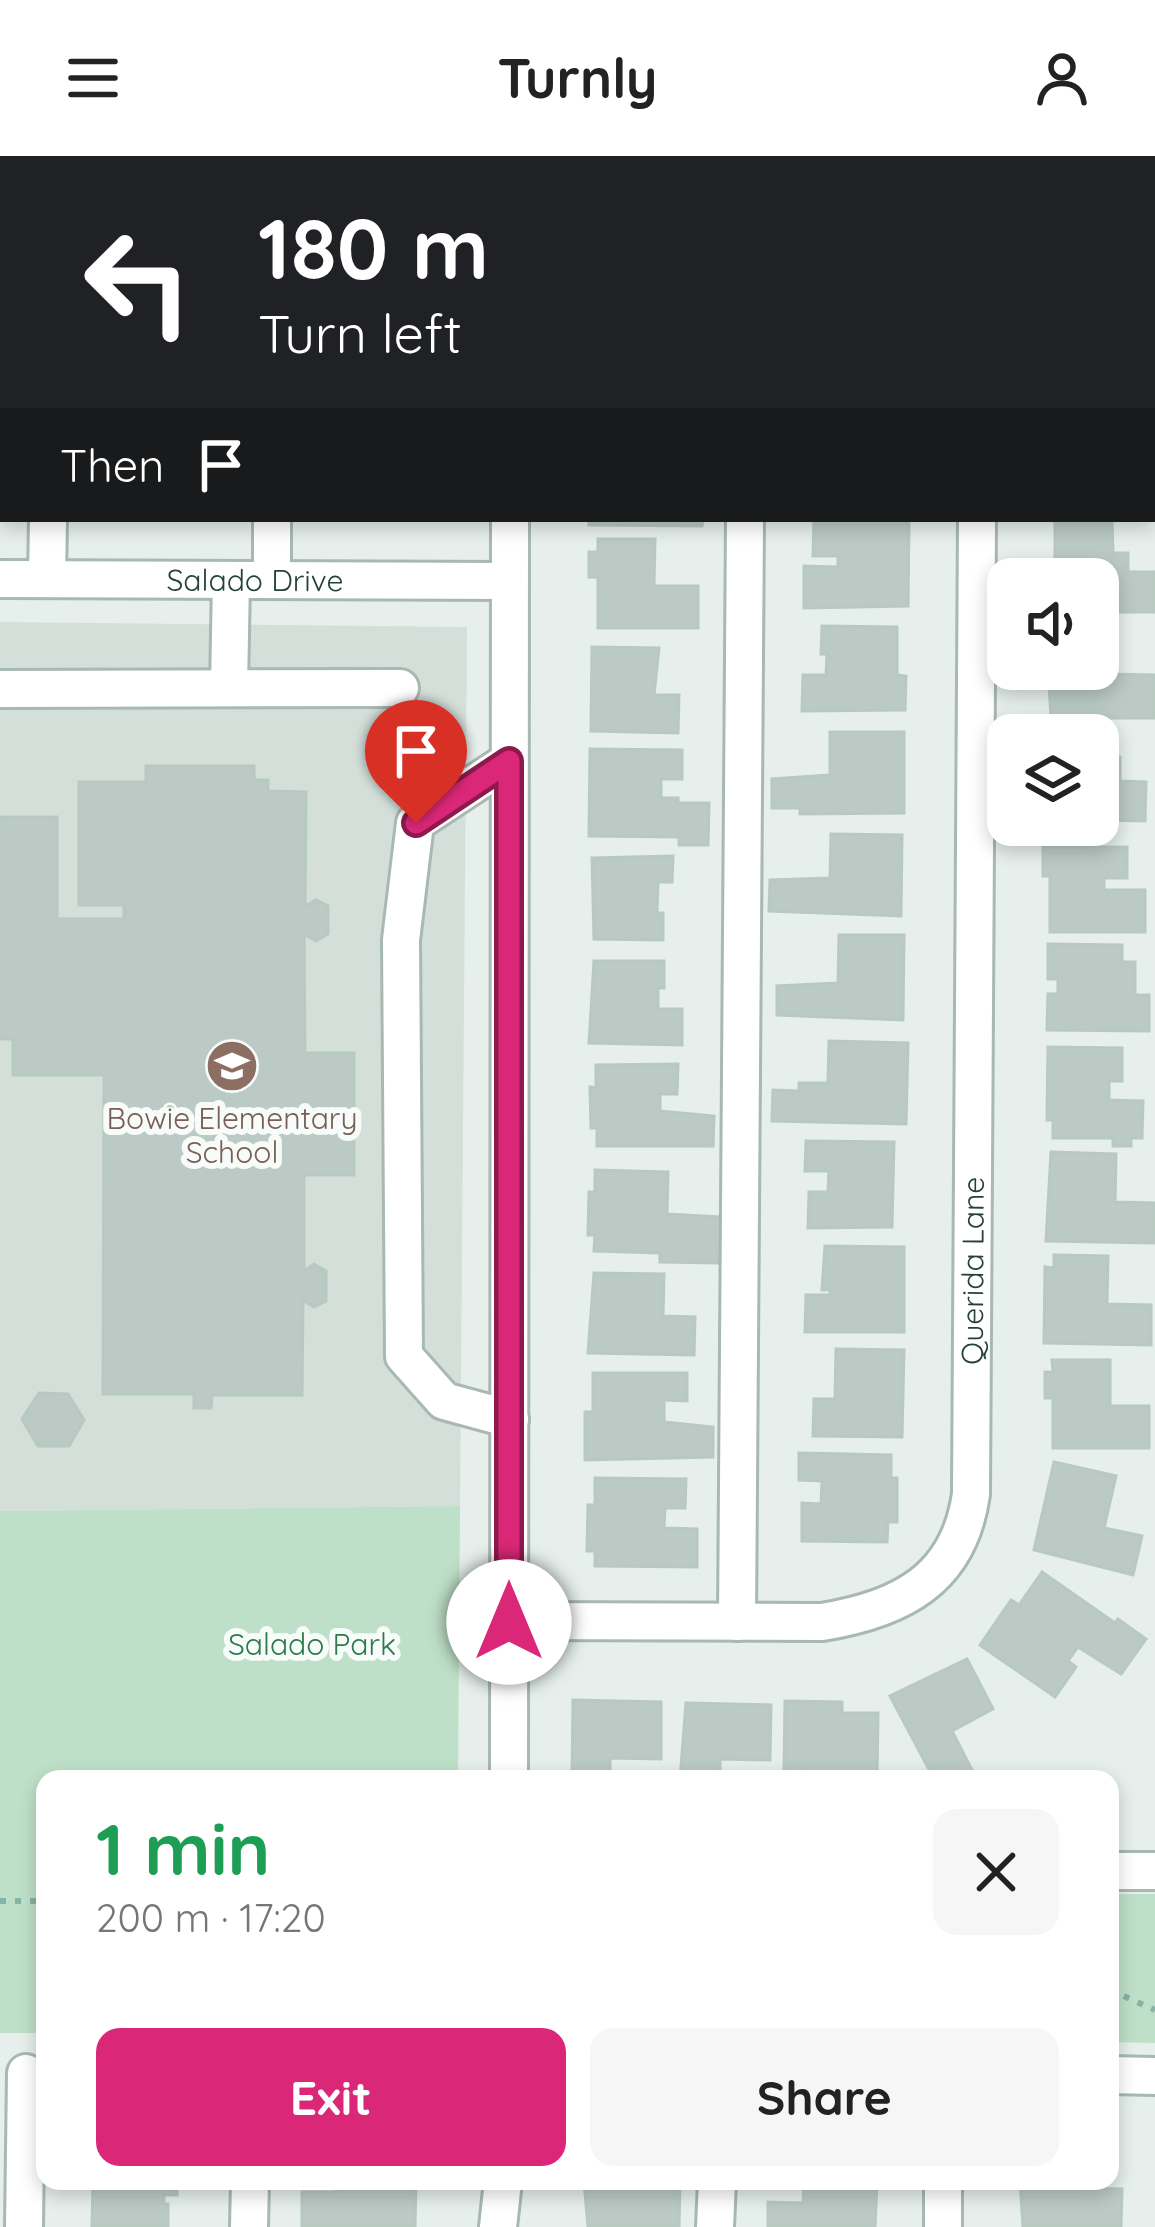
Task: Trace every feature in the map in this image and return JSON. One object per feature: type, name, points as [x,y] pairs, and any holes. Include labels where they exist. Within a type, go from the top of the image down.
[{"type":"street","points":[[47,522],[47,579]]},
{"type":"street","points":[[272,522],[272,580]]},
{"type":"street","points":[[508,1770],[510,522]]},
{"type":"street","points":[[737,1622],[745,522]]},
{"type":"street","name":"Querida Lane","points":[[509,1622],[822,1622],[868,1615],[914,1593],[950,1559],[967,1528],[971,1494],[977,522]]},
{"type":"street","name":"Salado Drive","points":[[0,579],[509,581]]},
{"type":"street","points":[[229,688],[231,580]]},
{"type":"street","points":[[0,688],[400,688]]},
{"type":"street","points":[[509,761],[416,823],[401,940],[404,1356],[444,1401],[510,1419]]},
{"type":"street","points":[[1119,1871],[1155,1871]]},
{"type":"street","points":[[24,2072],[24,2227]]},
{"type":"street","points":[[1119,2075],[1155,2076]]},
{"type":"street","points":[[249,2227],[250,2190]]},
{"type":"street","points":[[498,2227],[502,2190]]},
{"type":"street","points":[[715,2227],[717,2190]]},
{"type":"street","points":[[943,2227],[944,2190]]},
{"type":"path","points":[[0,1901],[36,1901]]},
{"type":"path","points":[[1119,1994],[1155,2010]]},
{"type":"shaded area","name":"Bowie Elementary School","points":[[0,622],[467,627],[460,1506],[0,1511]]},
{"type":"green space","name":"Salado Park","points":[[460,1506],[458,1770],[36,1770],[36,2033],[0,2033],[0,1511]]},
{"type":"green space","points":[[1119,1894],[1155,1894],[1155,2043],[1119,2042]]},
{"type":"building","points":[[589,522],[703,522],[702,526]]},
{"type":"building","points":[[814,522],[909,522],[908,606],[804,608],[804,566],[838,567],[838,556],[813,556]]},
{"type":"building","points":[[1055,522],[1112,522],[1113,553],[1128,553],[1128,572],[1155,572],[1155,612],[1119,612],[1119,558],[1055,558]]},
{"type":"building","points":[[598,539],[655,539],[654,586],[698,586],[698,628],[598,628],[598,577],[589,577],[589,552],[598,552]]},
{"type":"building","points":[[822,626],[897,627],[897,675],[906,676],[905,710],[802,711],[803,675],[826,675]]},
{"type":"building","points":[[592,647],[659,648],[654,695],[679,695],[678,733],[591,731]]},
{"type":"building","points":[[1119,674],[1155,675],[1155,718],[1051,714],[1049,690],[1119,690]]},
{"type":"building","points":[[830,732],[904,732],[904,813],[800,814],[800,808],[772,808],[772,779],[830,775]]},
{"type":"building","points":[[590,749],[682,750],[682,779],[661,779],[661,798],[709,803],[708,845],[679,845],[679,837],[589,836]]},
{"type":"building","points":[[1119,757],[1120,781],[1146,782],[1145,821],[1119,820]]},
{"type":"building","points":[[146,766],[254,766],[254,780],[268,780],[268,791],[306,792],[305,906],[316,900],[328,906],[328,934],[316,941],[304,934],[305,1053],[354,1053],[354,1175],[304,1175],[304,1271],[314,1264],[326,1271],[326,1301],[314,1307],[303,1300],[302,1395],[212,1395],[211,1408],[194,1408],[194,1394],[103,1394],[104,1075],[13,1075],[13,1039],[0,1039],[0,817],[57,817],[57,919],[124,919],[124,905],[79,905],[79,782],[146,782]]},
{"type":"building","points":[[831,834],[902,835],[901,916],[769,911],[770,880],[830,878]]},
{"type":"building","points":[[1043,847],[1127,847],[1127,878],[1104,878],[1104,890],[1145,890],[1145,932],[1050,932],[1050,876],[1043,876]]},
{"type":"building","points":[[673,856],[672,882],[658,882],[657,913],[663,913],[663,940],[594,939],[592,858]]},
{"type":"building","points":[[839,935],[904,935],[903,1020],[777,1015],[777,986],[838,983]]},
{"type":"building","points":[[1048,944],[1122,945],[1122,962],[1135,962],[1135,995],[1149,995],[1149,1031],[1047,1030],[1048,994],[1058,994],[1058,979],[1048,979]]},
{"type":"building","points":[[594,961],[664,961],[658,1009],[682,1009],[682,1045],[589,1043]]},
{"type":"building","points":[[829,1041],[908,1043],[906,1124],[772,1121],[773,1090],[799,1091],[799,1083],[828,1083]]},
{"type":"building","points":[[1048,1047],[1122,1048],[1122,1081],[1109,1081],[1109,1100],[1143,1101],[1142,1138],[1131,1138],[1131,1146],[1113,1146],[1113,1138],[1053,1138],[1053,1120],[1047,1120]]},
{"type":"building","points":[[678,1064],[677,1094],[660,1094],[660,1111],[714,1116],[713,1146],[597,1146],[597,1128],[591,1128],[590,1087],[596,1088],[596,1065]]},
{"type":"building","points":[[806,1141],[894,1142],[892,1227],[808,1228],[809,1192],[828,1192],[829,1171],[805,1171]]},
{"type":"building","points":[[1051,1152],[1116,1154],[1115,1202],[1155,1203],[1155,1243],[1046,1241]]},
{"type":"building","points":[[595,1170],[668,1172],[667,1214],[720,1217],[719,1263],[660,1262],[660,1253],[594,1251],[595,1235],[588,1235],[589,1192],[595,1192]]},
{"type":"building","points":[[825,1246],[904,1247],[904,1332],[805,1332],[806,1295],[830,1295],[830,1290],[822,1290]]},
{"type":"building","points":[[1054,1255],[1108,1256],[1107,1304],[1151,1305],[1151,1345],[1044,1343],[1045,1267],[1054,1268]]},
{"type":"building","points":[[594,1273],[664,1274],[663,1316],[695,1317],[694,1355],[588,1353]]},
{"type":"building","points":[[836,1349],[904,1350],[902,1437],[813,1436],[814,1399],[835,1399]]},
{"type":"building","points":[[1052,1360],[1110,1360],[1110,1406],[1149,1406],[1149,1448],[1053,1448],[1053,1398],[1045,1398],[1045,1372],[1053,1372]]},
{"type":"building","points":[[593,1373],[687,1373],[687,1401],[664,1400],[664,1422],[713,1427],[713,1457],[585,1460],[585,1412],[593,1412]]},
{"type":"building","points":[[39,1393],[68,1394],[84,1420],[69,1446],[38,1446],[22,1419]]},
{"type":"building","points":[[799,1453],[891,1455],[891,1478],[897,1478],[897,1522],[888,1522],[887,1542],[802,1541],[802,1503],[821,1504],[822,1481],[799,1480]]},
{"type":"building","points":[[1054,1462],[1116,1476],[1104,1528],[1142,1536],[1133,1575],[1034,1550]]},
{"type":"building","points":[[595,1478],[686,1479],[685,1508],[665,1508],[664,1528],[697,1529],[697,1567],[595,1566],[595,1551],[587,1551],[588,1505],[595,1505]]},
{"type":"building","points":[[1042,1572],[1146,1639],[1121,1674],[1078,1647],[1068,1661],[1076,1667],[1055,1697],[980,1645],[1011,1600],[1019,1605]]},
{"type":"building","points":[[967,1659],[993,1709],[952,1731],[972,1770],[929,1770],[890,1696]]},
{"type":"building","points":[[573,1700],[661,1702],[661,1759],[610,1758],[610,1770],[572,1770]]},
{"type":"building","points":[[785,1701],[842,1702],[842,1713],[878,1713],[877,1770],[784,1770]]},
{"type":"building","points":[[686,1703],[771,1705],[770,1760],[720,1759],[720,1770],[681,1770]]},
{"type":"building","points":[[1122,2189],[1121,2227],[1023,2227],[1021,2190]]},
{"type":"building","points":[[93,2190],[177,2190],[177,2195],[164,2195],[168,2227],[92,2227]]},
{"type":"building","points":[[416,2190],[415,2227],[302,2227],[302,2192]]},
{"type":"building","points":[[585,2190],[680,2190],[679,2227],[588,2227]]},
{"type":"building","points":[[804,2190],[877,2190],[875,2227],[768,2227],[768,2202],[803,2203]]},
{"type":"place","name":"Bowie Elementary School","points":[[232,1066]]},
{"type":"route","points":[[416,823],[509,761],[509,1622]]}]
